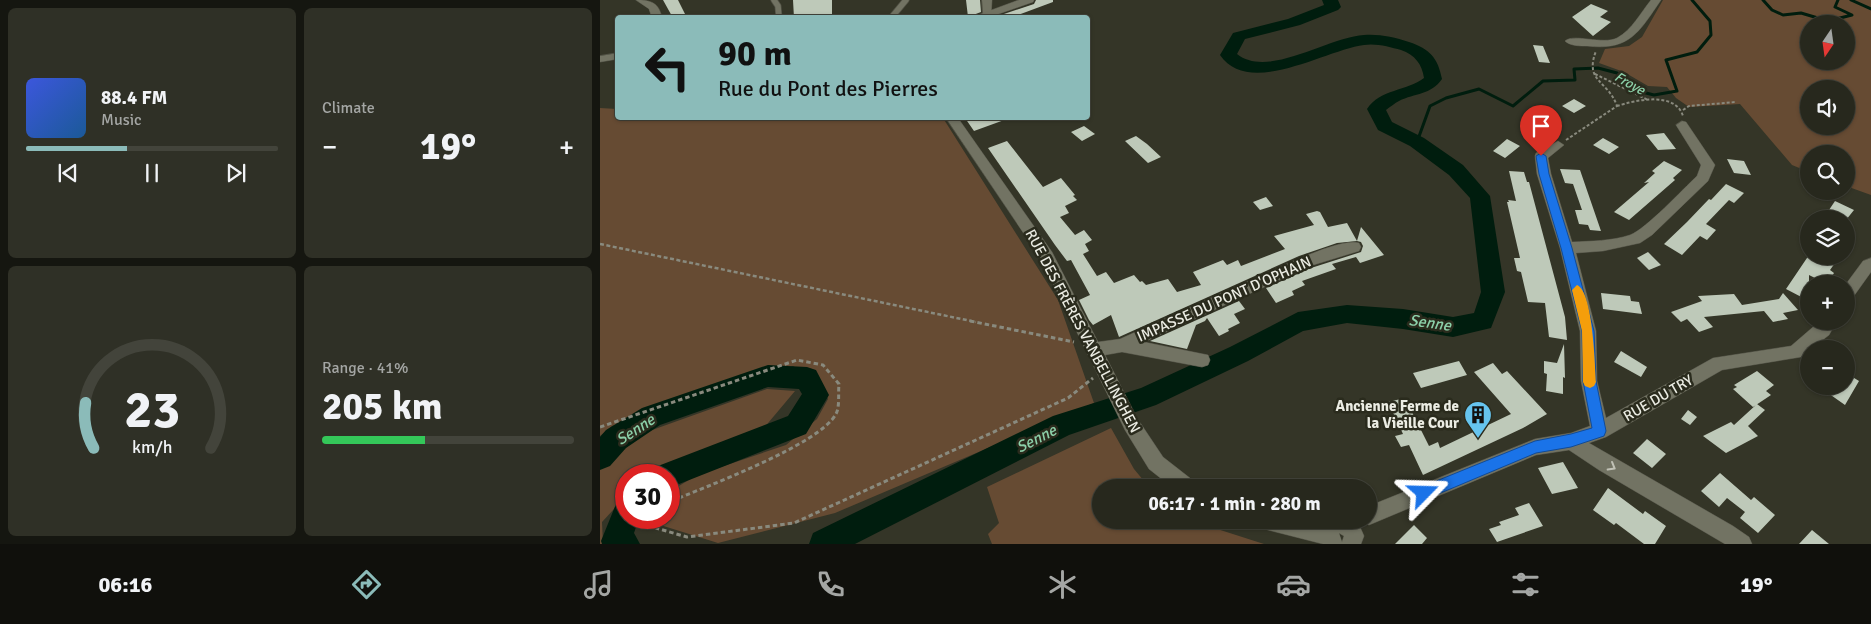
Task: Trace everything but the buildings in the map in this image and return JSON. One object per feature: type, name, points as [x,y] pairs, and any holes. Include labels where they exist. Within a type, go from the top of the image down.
[{"type":"street","points":[[641,0],[650,4],[655,9],[656,15]]},
{"type":"street","points":[[987,0],[987,14]]},
{"type":"street","points":[[984,15],[1029,0]]},
{"type":"street","points":[[1570,42],[1599,45],[1622,41],[1629,36],[1656,0]]},
{"type":"street","points":[[600,59],[615,56]]},
{"type":"street","name":"RUE DES FRÈRES VANBELLINGHEN","points":[[953,120],[1027,224],[1047,256],[1131,424],[1156,463],[1176,479]]},
{"type":"street","points":[[1567,248],[1603,246],[1635,239],[1648,231],[1703,178],[1708,165],[1682,125]]},
{"type":"street","points":[[1558,145],[1541,156],[1544,174],[1567,248],[1588,331],[1590,381],[1600,431]]},
{"type":"street","name":"IMPASSE DU PONT D'OPHAIN","points":[[1091,345],[1122,346],[1305,262],[1326,254],[1354,247]]},
{"type":"street","points":[[1855,283],[1868,265],[1871,264]]},
{"type":"street","name":"RUE DU TRY","points":[[1377,512],[1535,447],[1571,441],[1600,431],[1719,363],[1795,352],[1823,330]]},
{"type":"street","name":"RUE DES FRÈRES VANBELLINGHEN","points":[[1122,346],[1202,360]]},
{"type":"street","points":[[1571,441],[1606,464],[1742,544]]},
{"type":"street","points":[[1298,529],[1331,539]]},
{"type":"street","points":[[1351,544],[1354,534],[1353,529]]},
{"type":"lane","points":[[774,0],[778,6],[779,15]]},
{"type":"lane","points":[[894,15],[906,0]]},
{"type":"path","points":[[1599,45],[1590,63],[1591,70],[1616,99],[1617,106]]},
{"type":"path","points":[[1591,70],[1649,101]]},
{"type":"path","points":[[1558,145],[1617,106],[1626,103],[1668,100],[1678,104],[1683,110],[1682,125]]},
{"type":"path","points":[[1683,110],[1689,106],[1736,102]]},
{"type":"path","points":[[600,244],[1091,345]]},
{"type":"path","points":[[600,428],[797,360],[823,365],[839,384],[837,413],[823,430],[772,458],[680,497]]},
{"type":"path","points":[[659,529],[687,537],[794,523],[1068,398],[1104,370]]},
{"type":"shaded area","points":[[1663,0],[1871,0],[1871,195],[1855,189],[1855,145],[1800,145],[1800,168],[1792,165],[1740,104],[1689,107],[1676,98],[1667,87],[1648,86],[1624,72],[1599,63],[1605,49],[1629,46],[1642,37]]},
{"type":"shaded area","points":[[600,108],[615,109],[615,120],[944,120],[1058,300],[1094,403],[835,513],[718,543],[673,529],[680,529],[680,485],[697,475],[786,445],[817,419],[828,399],[822,384],[793,366],[612,426],[600,436]]},
{"type":"shaded area","points":[[767,389],[795,391],[758,435],[680,465],[615,464],[615,508],[602,522],[603,544],[600,544],[600,468],[627,439]]},
{"type":"shaded area","points":[[1111,428],[1134,469],[1142,479],[1092,479],[1092,529],[1217,529],[1264,544],[992,544],[988,534],[999,523],[987,487]]},
{"type":"waterway","name":"Senne","points":[[824,544],[1062,425],[1147,397],[1239,354],[1298,322],[1347,314],[1403,319],[1453,327],[1483,321],[1493,292],[1480,196],[1456,170],[1417,142],[1385,126],[1376,109],[1393,97],[1422,88],[1433,79],[1430,63],[1414,49],[1389,41],[1363,40],[1268,68],[1240,65],[1228,55],[1239,36],[1294,22],[1333,7],[1330,0]]},
{"type":"waterway","name":"Froye","points":[[1417,142],[1430,106],[1446,98],[1479,89],[1513,106],[1543,81],[1575,80],[1574,69],[1598,68],[1617,73],[1638,91],[1654,95],[1677,91],[1666,60],[1697,52],[1711,35],[1710,21],[1692,0]]},
{"type":"waterway","name":"Froye","points":[[1763,0],[1772,10],[1783,15],[1801,13],[1828,21],[1852,15],[1835,7],[1838,0]]},
{"type":"waterway","name":"Froye","points":[[1851,0],[1871,9]]},
{"type":"waterway","name":"Senne","points":[[600,457],[616,439],[651,416],[768,376],[807,378],[816,395],[797,425],[680,470]]},
{"type":"waterway","name":"Senne","points":[[620,529],[616,541],[625,544]]},
{"type":"slow traffic","points":[[1577,290],[1588,331],[1590,382]]},
{"type":"place","name":"Ancienne Ferme de la Vieille Cour","points":[[1478,439]]},
{"type":"route","points":[[1424,493],[1535,447],[1571,441],[1600,431],[1590,381],[1588,331],[1567,248],[1544,174],[1541,156]]}]
